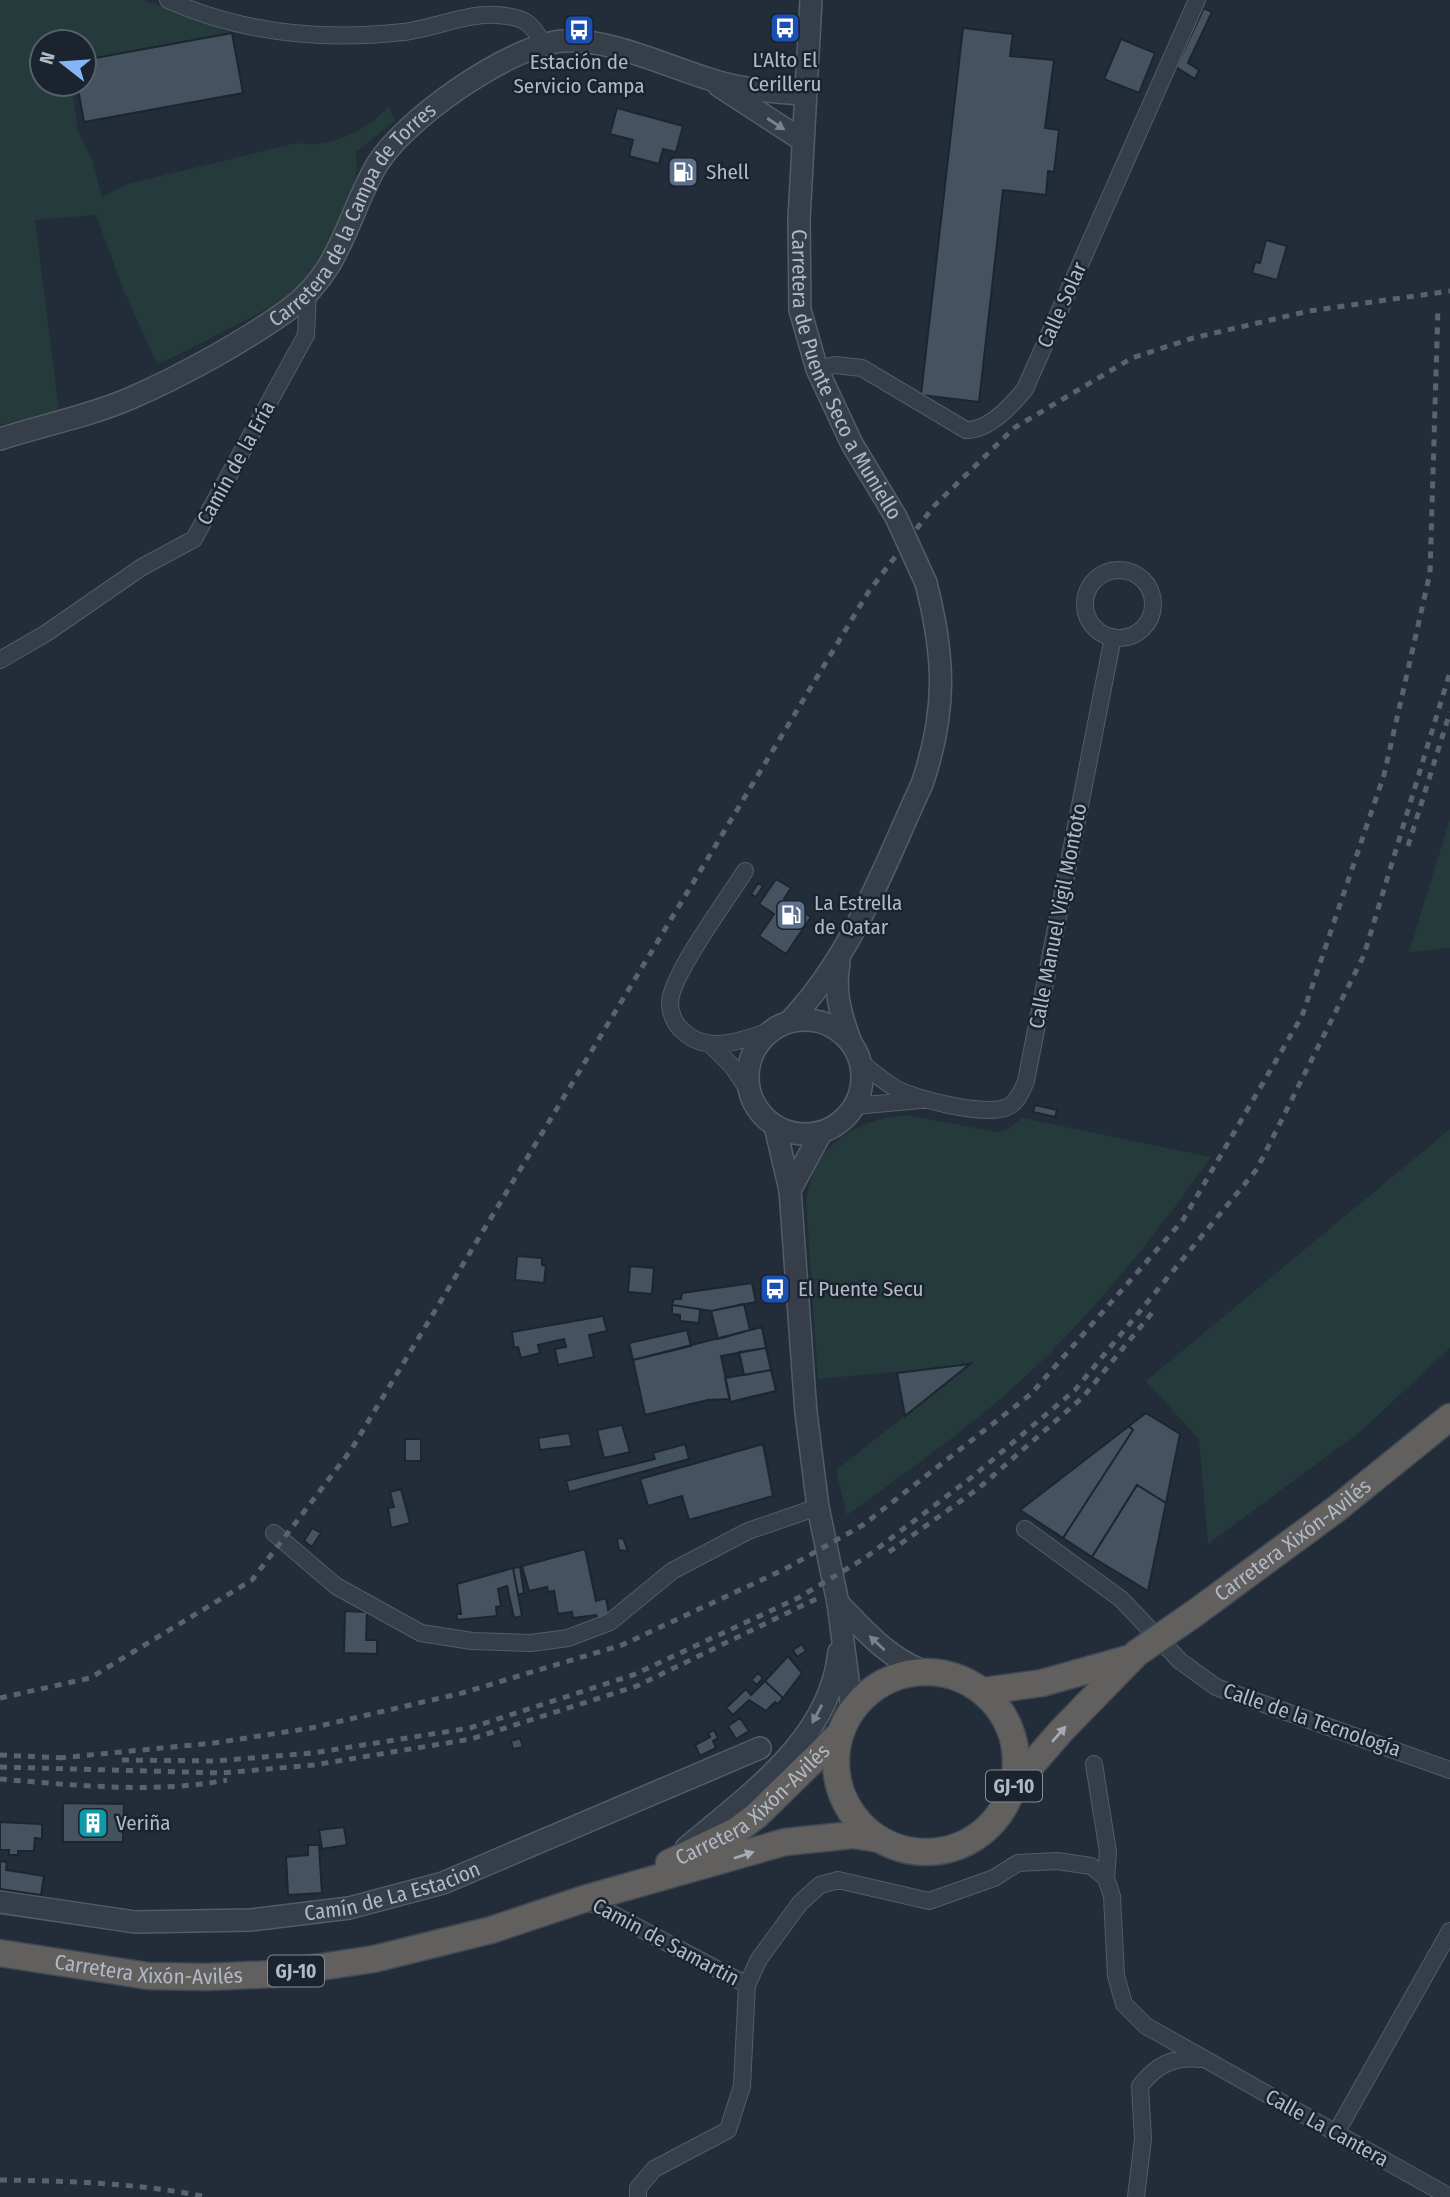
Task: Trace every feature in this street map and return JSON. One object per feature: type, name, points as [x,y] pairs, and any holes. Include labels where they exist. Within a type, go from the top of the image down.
[{"type":"highway","name":"Carretera Xixón-Avilés","points":[[1014,1785],[1062,1730],[1135,1655],[1335,1510],[1450,1417]]},
{"type":"highway","name":"Carretera Xixón-Avilés","points":[[984,1692],[1042,1683],[1135,1655]]},
{"type":"highway","name":"GJ-10","points":[[923,1671],[952,1675],[984,1692],[1005,1717],[1016,1751],[1014,1785],[1003,1813],[978,1836],[948,1850],[916,1852],[879,1839],[854,1818],[839,1788],[835,1759],[840,1734],[852,1710],[871,1688],[900,1676],[923,1671]]},
{"type":"highway","name":"Carretera Xixón-Avilés","points":[[584,1899],[667,1864],[736,1830],[757,1815],[840,1734]]},
{"type":"highway","name":"Carretera Xixón-Avilés","points":[[0,1953],[148,1976],[274,1974],[374,1959],[491,1930],[584,1899],[785,1842],[853,1835],[879,1839]]},
{"type":"street","points":[[168,0],[190,10],[276,33],[324,36],[404,32],[493,14],[517,18],[533,25],[543,44]]},
{"type":"street","name":"Carretera de Puente Seco a Muniello","points":[[790,1021],[811,999],[839,960],[922,784],[941,708],[941,657],[926,583],[896,517],[852,444],[817,369],[800,310],[802,140],[811,0]]},
{"type":"street","name":"Calle Solar","points":[[817,369],[835,365],[862,368],[966,430],[976,430],[1013,405],[1025,388],[1197,0]]},
{"type":"street","name":"Carretera de la Campa de Torres","points":[[0,439],[130,398],[289,309],[328,268],[344,241],[376,167],[400,135],[432,106],[522,52],[543,44],[567,41],[651,58],[709,79],[773,92],[805,94]]},
{"type":"street","name":"Carretera de la Campa de Torres","points":[[709,79],[802,140]]},
{"type":"street","name":"Camín de la Ería","points":[[0,660],[45,634],[142,567],[194,538],[306,335],[309,290]]},
{"type":"street","points":[[1126,570],[1146,582],[1152,593],[1151,616],[1136,634],[1113,637],[1094,627],[1089,618],[1086,597],[1096,579],[1105,573],[1126,570]]},
{"type":"street","name":"Calle Manuel Vigil Montoto","points":[[860,1062],[896,1089],[925,1100],[993,1110],[1008,1107],[1019,1097],[1026,1081],[1113,637]]},
{"type":"street","points":[[710,1044],[732,1066],[759,1111],[775,1126],[797,1134],[821,1133],[839,1123],[854,1106],[862,1085],[860,1062],[850,1042],[834,1027],[813,1020],[790,1021],[770,1031],[728,1043],[710,1044],[690,1038],[676,1025],[670,1002],[676,980],[745,871]]},
{"type":"street","name":"Carretera de Puente Seco a Muniello","points":[[839,960],[835,984],[840,1015],[850,1042]]},
{"type":"street","points":[[749,1091],[748,1069],[755,1048],[770,1031]]},
{"type":"street","name":"Calle Manuel Vigil Montoto","points":[[854,1106],[925,1100]]},
{"type":"street","points":[[775,1126],[790,1190],[806,1413],[818,1507],[838,1603],[852,1710]]},
{"type":"street","points":[[790,1190],[821,1133]]},
{"type":"street","points":[[274,1534],[336,1586],[421,1633],[472,1641],[531,1643],[568,1638],[610,1622],[672,1571],[748,1531],[818,1507]]},
{"type":"street","name":"Calle de la Tecnología","points":[[1025,1529],[1121,1599],[1180,1661],[1227,1693],[1450,1770]]},
{"type":"street","points":[[838,1603],[877,1644],[899,1661],[923,1671]]},
{"type":"street","points":[[667,1864],[746,1800],[792,1752],[817,1717],[836,1673],[841,1626]]},
{"type":"street","name":"Camín de La Estacion","points":[[0,1902],[135,1922],[251,1920],[349,1908],[443,1883],[760,1748]]},
{"type":"street","points":[[1094,1764],[1108,1852],[1106,1878]]},
{"type":"street","name":"Camin de Samartin","points":[[638,2197],[638,2188],[654,2169],[728,2130],[742,2086],[747,1985],[759,1959],[800,1903],[820,1885],[838,1880],[929,1901],[994,1878],[1018,1863],[1057,1861],[1091,1866],[1106,1878]]},
{"type":"street","name":"Calle La Cantera","points":[[1106,1878],[1112,1896],[1116,1976],[1124,2004],[1146,2026],[1450,2197]]},
{"type":"street","name":"Camin de Samartin","points":[[584,1899],[747,1985]]},
{"type":"street","points":[[1336,2133],[1450,1931]]},
{"type":"street","points":[[1136,2197],[1143,2139],[1140,2086],[1163,2064],[1184,2057],[1203,2060]]},
{"type":"green space","points":[[0,0],[144,0],[232,33],[98,57],[98,28],[28,28],[28,98],[73,98],[78,131],[92,159],[102,197],[128,184],[296,143],[334,141],[370,123],[389,106],[395,121],[356,152],[356,175],[345,214],[336,237],[314,272],[269,308],[157,364],[123,289],[96,215],[35,220],[59,410],[0,425]]},
{"type":"green space","points":[[1450,819],[1450,948],[1409,952]]},
{"type":"green space","points":[[907,1115],[996,1132],[1008,1129],[1022,1118],[1211,1157],[1135,1257],[1029,1374],[979,1417],[847,1515],[836,1470],[969,1365],[818,1379],[806,1201],[810,1182],[817,1165],[839,1139],[870,1122]]},
{"type":"green space","points":[[1450,1129],[1450,1348],[1360,1432],[1208,1544],[1199,1439],[1146,1381]]},
{"type":"building","points":[[1204,8],[1212,12],[1188,63],[1199,70],[1195,79],[1176,67]]},
{"type":"building","points":[[963,28],[1013,34],[1010,56],[1054,60],[1045,128],[1059,130],[1054,172],[1048,171],[1046,195],[1003,190],[979,402],[921,395]]},
{"type":"building","points":[[232,33],[243,93],[84,122],[80,98],[98,98],[98,57]]},
{"type":"building","points":[[1121,39],[1155,53],[1139,93],[1104,79]]},
{"type":"building","points":[[617,108],[683,126],[676,152],[663,149],[659,164],[629,156],[633,140],[610,134]]},
{"type":"building","points":[[1266,240],[1287,246],[1277,280],[1252,273],[1255,262],[1260,263]]},
{"type":"building","points":[[776,879],[791,888],[784,899],[811,917],[786,954],[759,936],[774,914],[759,904]]},
{"type":"building","points":[[758,883],[763,886],[756,897],[751,894]]},
{"type":"building","points":[[1035,1105],[1057,1110],[1055,1117],[1033,1112]]},
{"type":"building","points":[[517,1256],[542,1258],[542,1265],[546,1266],[544,1283],[515,1280]]},
{"type":"building","points":[[630,1266],[654,1268],[652,1294],[628,1292]]},
{"type":"building","points":[[752,1283],[756,1302],[711,1311],[672,1305],[674,1299],[681,1299],[682,1293]]},
{"type":"building","points":[[744,1304],[750,1330],[718,1339],[711,1311]]},
{"type":"building","points":[[672,1305],[700,1309],[699,1323],[680,1321],[680,1315],[672,1314]]},
{"type":"building","points":[[603,1316],[607,1331],[589,1335],[594,1357],[558,1365],[555,1349],[566,1347],[564,1339],[538,1345],[540,1353],[521,1358],[518,1347],[514,1348],[512,1332]]},
{"type":"building","points":[[762,1327],[766,1348],[721,1356],[730,1399],[708,1400],[645,1415],[633,1360]]},
{"type":"building","points":[[687,1330],[691,1346],[633,1360],[629,1343]]},
{"type":"building","points":[[766,1348],[771,1370],[744,1375],[739,1352]]},
{"type":"building","points":[[970,1364],[905,1416],[897,1373]]},
{"type":"building","points":[[771,1370],[776,1391],[730,1402],[725,1378]]},
{"type":"building","points":[[1146,1413],[1180,1434],[1166,1503],[1137,1485],[1092,1557],[1063,1538],[1133,1430],[1129,1426]]},
{"type":"building","points":[[622,1425],[630,1452],[604,1458],[597,1430]]},
{"type":"building","points":[[1129,1426],[1133,1430],[1063,1538],[1020,1510]]},
{"type":"building","points":[[569,1433],[572,1446],[540,1450],[538,1438]]},
{"type":"building","points":[[405,1439],[421,1439],[421,1461],[405,1461]]},
{"type":"building","points":[[685,1444],[689,1459],[569,1492],[566,1481],[655,1459],[653,1453]]},
{"type":"building","points":[[763,1444],[773,1496],[689,1520],[682,1496],[648,1506],[640,1479]]},
{"type":"building","points":[[1137,1485],[1166,1503],[1148,1591],[1092,1557]]},
{"type":"building","points":[[401,1489],[410,1523],[391,1528],[388,1508],[394,1507],[390,1492]]},
{"type":"building","points":[[312,1528],[321,1533],[312,1547],[304,1541]]},
{"type":"building","points":[[623,1538],[628,1551],[619,1550],[617,1539]]},
{"type":"building","points":[[585,1549],[596,1601],[606,1598],[609,1614],[598,1619],[596,1615],[573,1618],[572,1612],[558,1614],[554,1591],[548,1592],[547,1587],[529,1591],[522,1566]]},
{"type":"building","points":[[520,1567],[524,1593],[518,1595],[513,1568]]},
{"type":"building","points":[[513,1568],[522,1616],[514,1618],[507,1586],[498,1589],[501,1606],[496,1607],[497,1616],[457,1620],[456,1614],[461,1614],[457,1584]]},
{"type":"building","points":[[345,1611],[367,1612],[366,1640],[377,1640],[377,1654],[344,1653]]},
{"type":"building","points":[[802,1644],[806,1651],[797,1657],[793,1650]]},
{"type":"building","points":[[788,1656],[802,1673],[783,1698],[765,1681]]},
{"type":"building","points":[[758,1673],[763,1678],[757,1685],[751,1680]]},
{"type":"building","points":[[765,1681],[783,1698],[778,1704],[775,1702],[766,1711],[749,1700],[733,1715],[726,1708],[746,1689],[751,1695]]},
{"type":"building","points":[[740,1718],[749,1731],[736,1739],[728,1726]]},
{"type":"building","points":[[714,1730],[718,1738],[713,1741],[716,1748],[700,1756],[695,1745],[710,1737],[708,1733]]},
{"type":"building","points":[[520,1738],[523,1747],[513,1749],[511,1741]]},
{"type":"building","name":"Veriña","points":[[63,1803],[124,1804],[123,1842],[63,1842]]},
{"type":"building","points":[[0,1822],[42,1824],[42,1839],[35,1838],[34,1851],[18,1851],[18,1855],[9,1855],[9,1850],[0,1850]]},
{"type":"building","points":[[344,1827],[347,1845],[322,1849],[319,1830]]},
{"type":"building","points":[[308,1845],[319,1845],[322,1893],[288,1895],[286,1857],[308,1855]]},
{"type":"building","points":[[0,1861],[7,1862],[6,1870],[44,1876],[41,1895],[0,1889]]},
{"type":"railway","points":[[0,1698],[90,1678],[252,1580],[351,1450],[869,591],[934,506],[1014,428],[1132,358],[1193,338],[1309,311],[1450,291]]},
{"type":"railway","points":[[59,1758],[214,1743],[311,1728],[462,1693],[622,1645],[785,1569],[863,1525],[1031,1394],[1183,1220],[1302,1016],[1384,775],[1430,573],[1438,308]]},
{"type":"railway","points":[[122,1760],[214,1761],[313,1753],[470,1728],[633,1675],[798,1598],[865,1558],[972,1477],[1075,1390],[1257,1169],[1364,955],[1450,672]]},
{"type":"railway","points":[[1408,846],[1450,712]]},
{"type":"railway","points":[[889,1552],[979,1488],[1083,1397],[1156,1308]]},
{"type":"railway","points":[[0,1767],[222,1773],[314,1765],[471,1739],[637,1686],[818,1598]]},
{"type":"railway","points":[[0,1755],[66,1758]]},
{"type":"railway","points":[[0,1779],[85,1786],[143,1787],[171,1787],[227,1780]]},
{"type":"railway","points":[[0,2180],[130,2186],[207,2197]]},
{"type":"place","name":"L'Alto El Cerilleru","points":[[785,28]]},
{"type":"place","name":"Estación de Servicio Campa","points":[[579,30]]},
{"type":"place","name":"Shell","points":[[683,172]]},
{"type":"place","name":"La Estrella de Qatar","points":[[791,915]]},
{"type":"place","name":"El Puente Secu","points":[[775,1289]]},
{"type":"place","name":"Veriña","points":[[93,1823]]}]
